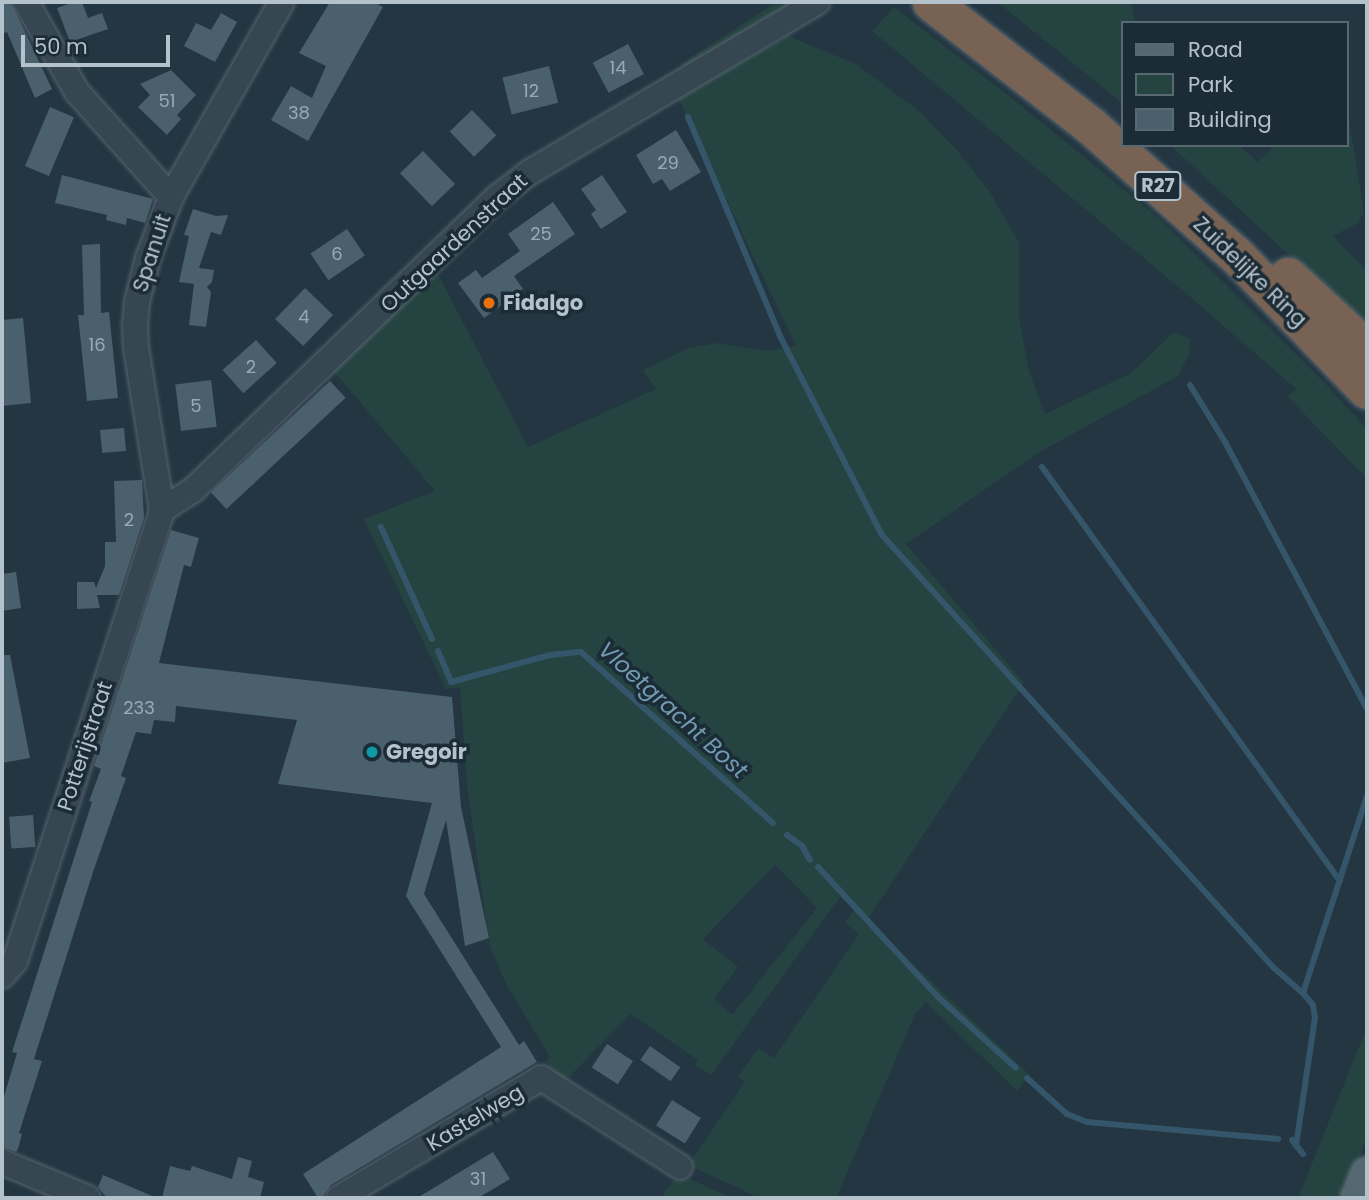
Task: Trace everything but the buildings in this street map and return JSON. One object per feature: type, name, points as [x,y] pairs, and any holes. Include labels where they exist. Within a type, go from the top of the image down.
[{"type":"highway","name":"Zuidelijke Ring","points":[[931,2],[1091,126],[1189,213],[1238,257],[1367,390]]},
{"type":"highway","points":[[966,2],[1120,122]]},
{"type":"highway","name":"Zuidelijke Ring","points":[[1147,147],[1367,349]]},
{"type":"main road","points":[[1357,1198],[1367,1173]]},
{"type":"street","name":"Spanuit","points":[[26,2],[77,92],[171,197],[148,258],[136,302],[135,325],[162,510]]},
{"type":"street","points":[[171,197],[282,2]]},
{"type":"street","name":"Outgaardenstraat","points":[[162,510],[193,490],[499,196],[530,172],[818,2]]},
{"type":"street","name":"Potterijstraat","points":[[2,976],[15,961],[162,510]]},
{"type":"street","name":"Kastelweg","points":[[339,1198],[541,1078],[680,1167]]},
{"type":"street","points":[[2,1162],[88,1198]]},
{"type":"green space","points":[[776,2],[795,2],[686,67],[681,64]]},
{"type":"green space","points":[[997,2],[1131,2],[1135,21],[1120,21],[1120,101]]},
{"type":"green space","points":[[894,7],[1017,102],[1161,220],[1325,383],[1367,429],[1367,479],[1288,397],[1296,389],[1188,295],[872,31]]},
{"type":"green space","points":[[788,36],[856,64],[919,111],[955,148],[990,192],[1019,243],[1019,316],[1029,371],[1045,414],[1131,373],[1174,332],[1190,339],[1189,354],[1178,376],[1038,453],[906,544],[1024,683],[867,920],[1030,1075],[1017,1091],[926,1002],[915,1014],[836,1198],[760,1198],[688,1165],[745,1082],[738,1076],[759,1048],[774,1058],[859,934],[845,923],[854,910],[840,897],[711,1075],[695,1065],[698,1060],[631,1014],[562,1084],[551,1074],[547,1060],[550,1057],[506,984],[490,947],[467,785],[460,687],[446,689],[364,519],[435,491],[333,370],[438,274],[528,447],[656,389],[643,370],[689,348],[716,343],[765,351],[796,346],[678,98]],"holes":[[[775,865],[817,908],[732,1015],[714,999],[738,967],[703,939]]]},
{"type":"green space","points":[[1348,114],[1364,212],[1358,223],[1333,236],[1367,271],[1367,327],[1172,147],[1241,147],[1258,162],[1272,149],[1270,147],[1348,147]]},
{"type":"green space","points":[[1367,1027],[1367,1137],[1345,1198],[1298,1198]]},
{"type":"green space","points":[[679,1174],[732,1198],[660,1198]]},
{"type":"waterway","points":[[688,117],[781,338],[882,535],[1274,968],[1303,993]]},
{"type":"waterway","points":[[1190,385],[1225,442],[1367,709]]},
{"type":"waterway","points":[[1042,467],[1340,881]]},
{"type":"waterway","name":"Vloetgracht Bost","points":[[381,527],[432,639]]},
{"type":"waterway","name":"Vloetgracht Bost","points":[[438,651],[451,682],[550,655],[581,652],[773,823]]},
{"type":"waterway","points":[[1296,1146],[1315,1018],[1313,1005],[1303,993],[1367,796]]},
{"type":"waterway","name":"Vloetgracht Bost","points":[[787,835],[802,846],[810,860]]},
{"type":"waterway","name":"Vloetgracht Bost","points":[[818,867],[938,997],[1016,1068]]},
{"type":"waterway","name":"Vloetgracht Bost","points":[[1027,1078],[1067,1114],[1087,1122],[1278,1139]]},
{"type":"waterway","name":"Vloetgracht Bost","points":[[1292,1140],[1303,1154]]},
{"type":"place","name":"Fidalgo","points":[[489,303]]},
{"type":"place","name":"Gregoir","points":[[372,752]]}]
